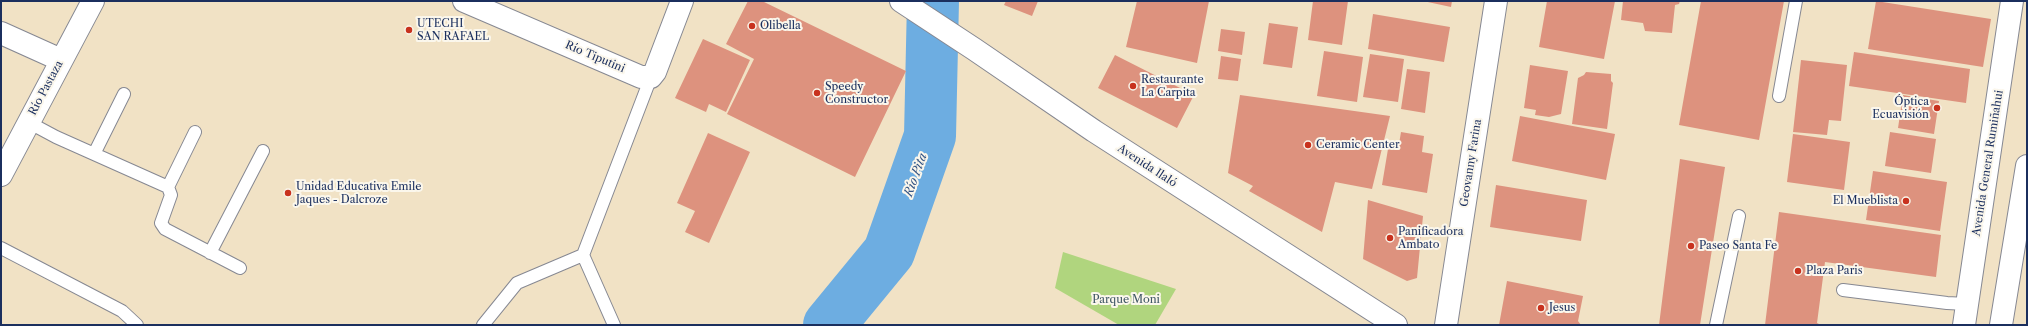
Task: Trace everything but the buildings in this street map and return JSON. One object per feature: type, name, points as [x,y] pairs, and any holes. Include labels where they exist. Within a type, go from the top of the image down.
[{"type":"main road","name":"Río Pastaza","points":[[1,175],[93,1]]},
{"type":"main road","name":"Río Tiputini","points":[[464,1],[641,77],[650,77]]},
{"type":"main road","points":[[650,77],[655,72],[682,1]]},
{"type":"main road","name":"Geovanny Farina","points":[[1446,325],[1496,1]]},
{"type":"main road","name":"Avenida General Rumiñahui","points":[[1965,314],[2012,1]]},
{"type":"main road","name":"Avenida Ilaló","points":[[908,5],[974,48],[1094,132],[1396,325]]},
{"type":"main road","points":[[1,33],[61,60]]},
{"type":"main road","points":[[2002,325],[2027,166]]},
{"type":"lane","points":[[1779,96],[1796,1]]},
{"type":"lane","points":[[614,325],[583,255],[650,77]]},
{"type":"lane","points":[[94,154],[124,94]]},
{"type":"lane","points":[[28,122],[94,154],[168,187],[172,195],[161,223],[165,229],[240,268]]},
{"type":"lane","points":[[168,187],[195,132]]},
{"type":"lane","points":[[210,253],[263,151]]},
{"type":"lane","points":[[1716,325],[1739,216]]},
{"type":"lane","points":[[1,248],[122,311],[137,325]]},
{"type":"lane","points":[[483,325],[517,283],[583,255]]},
{"type":"lane","points":[[1843,290],[1947,303],[1965,314]]},
{"type":"green space","name":"Parque Moni","points":[[1063,252],[1176,289],[1155,325],[1119,325],[1055,288]]},
{"type":"waterway","name":"Río Pita","points":[[829,325],[889,252],[930,136],[933,1]]},
{"type":"place","name":"Olibella","points":[[752,26]]},
{"type":"place","name":"UTECHI SAN RAFAEL","points":[[409,30]]},
{"type":"place","name":"Restaurante La Carpita","points":[[1133,86]]},
{"type":"place","name":"Speedy Constructor","points":[[817,93]]},
{"type":"place","name":"Óptica Ecuavisión","points":[[1937,108]]},
{"type":"place","name":"Ceramic Center","points":[[1308,145]]},
{"type":"place","name":"Unidad Educativa Emile Jaques - Dalcroze","points":[[288,193]]},
{"type":"place","name":"El Mueblista","points":[[1906,201]]},
{"type":"place","name":"Panificadora Ambato","points":[[1390,238]]},
{"type":"place","name":"Paseo Santa Fe","points":[[1691,246]]},
{"type":"place","name":"Plaza Paris","points":[[1798,271]]},
{"type":"place","name":"Jesus","points":[[1541,308]]}]
